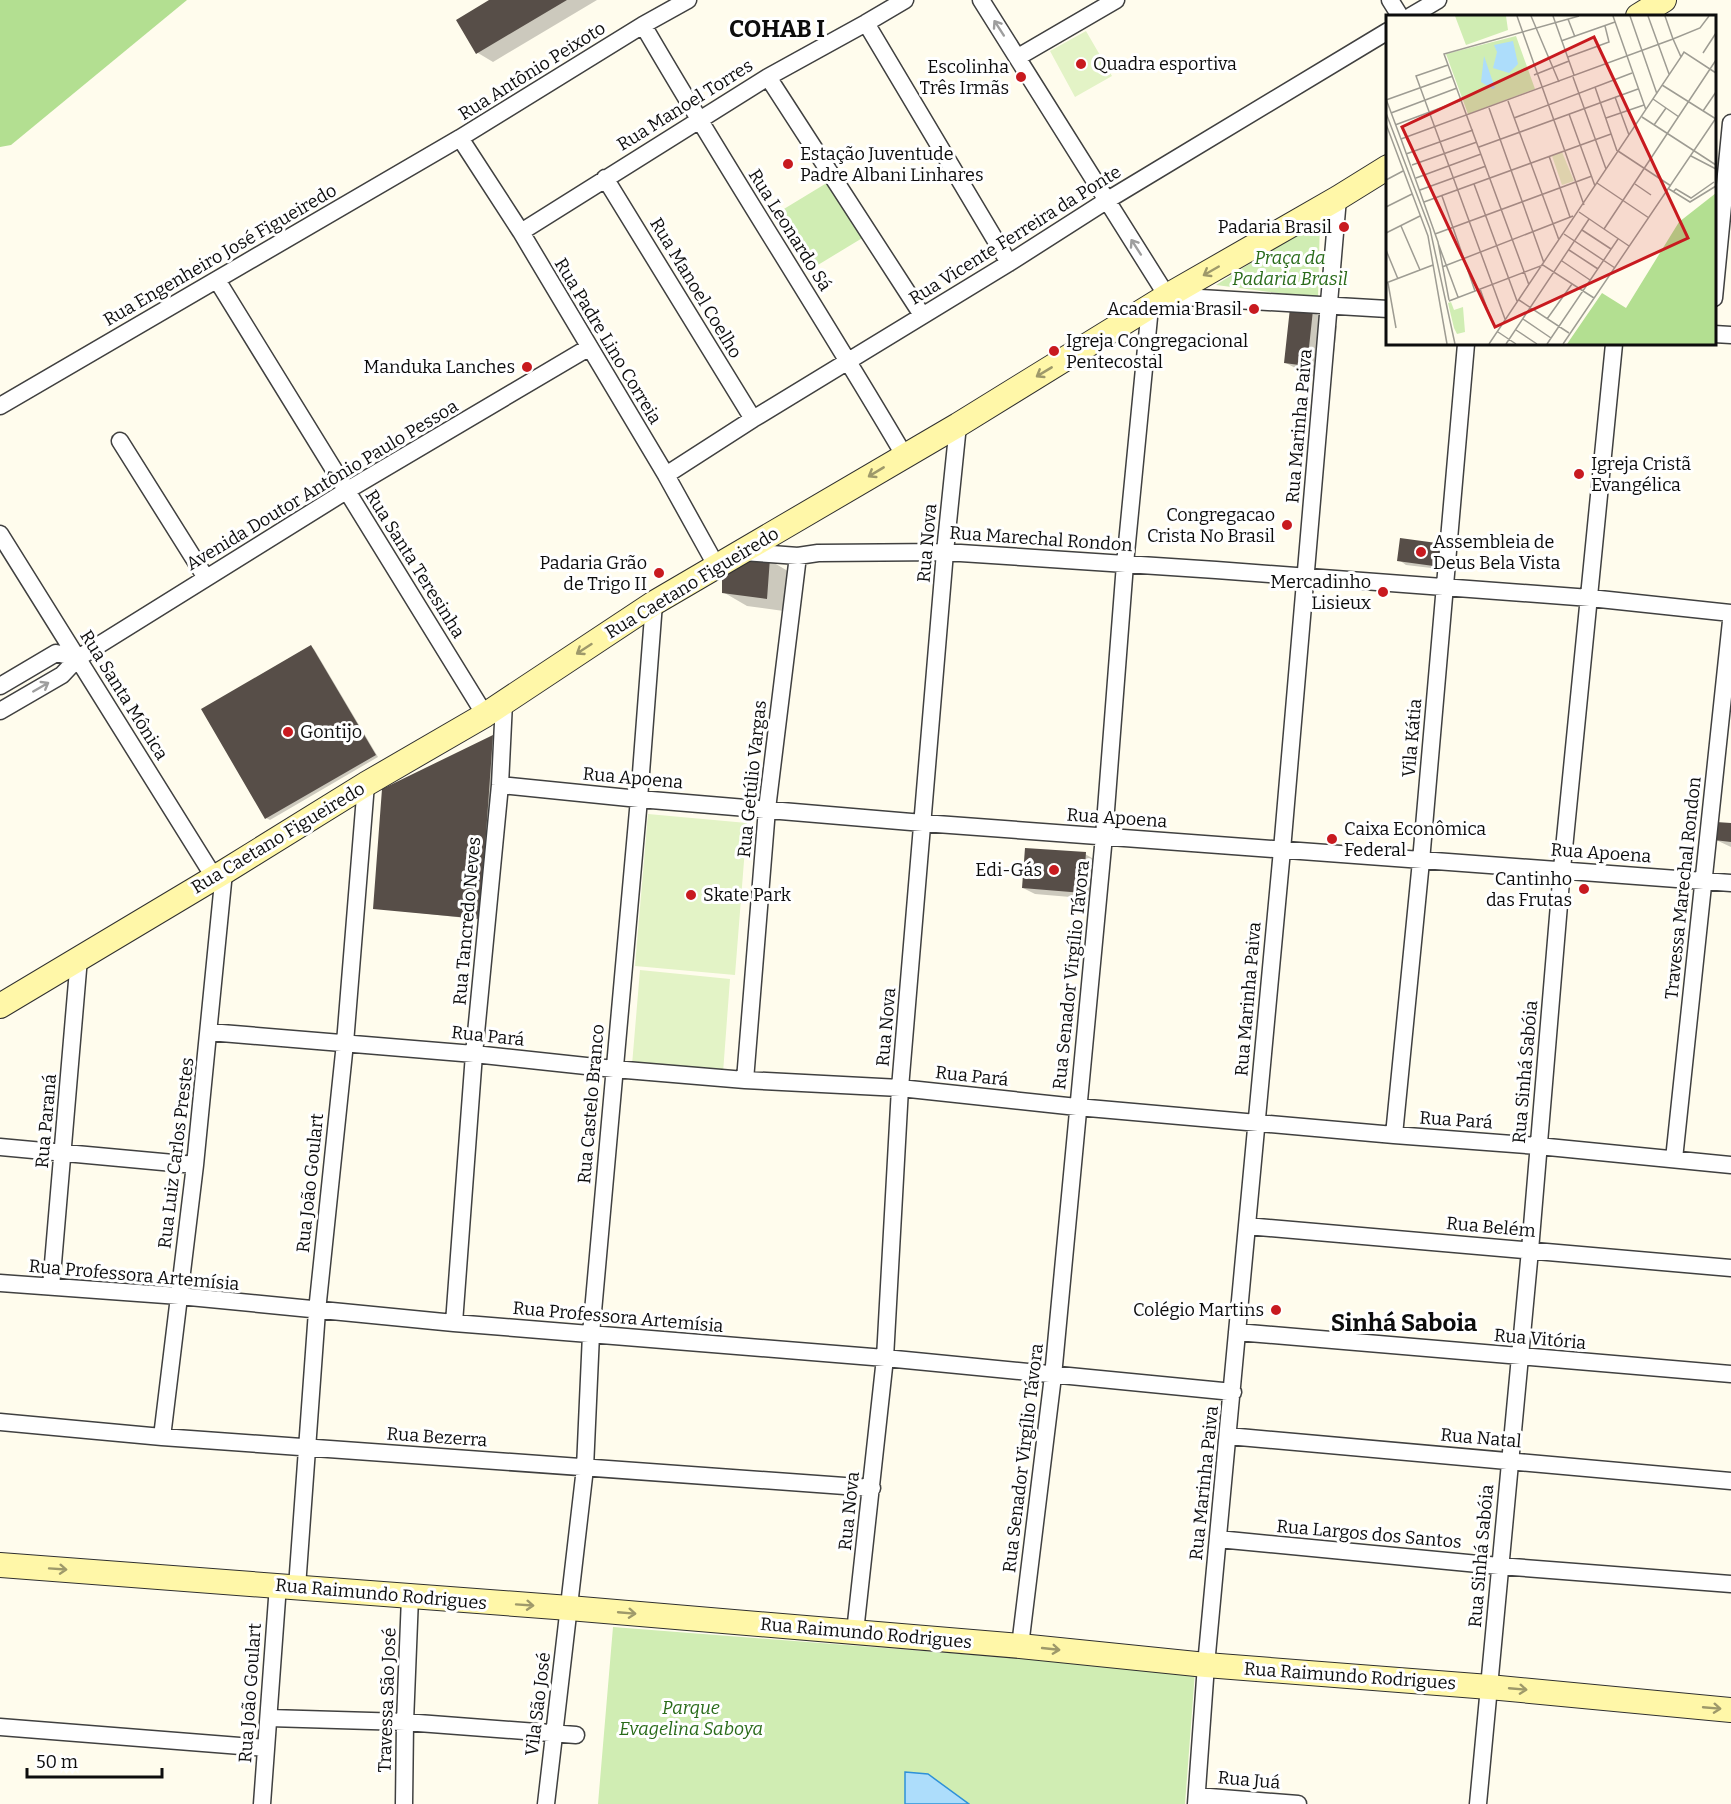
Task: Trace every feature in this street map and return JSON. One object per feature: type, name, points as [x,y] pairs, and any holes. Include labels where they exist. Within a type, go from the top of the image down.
[{"type":"main road","points":[[1640,15],[1664,0]]},
{"type":"main road","name":"Rua Caetano Figueiredo","points":[[0,1006],[366,784],[495,709],[654,603],[958,425],[1159,302],[1386,168]]},
{"type":"main road","name":"Rua Raimundo Rodrigues","points":[[0,1564],[855,1632],[1731,1710]]},
{"type":"street","name":"Rua Antônio Peixoto","points":[[460,138],[643,25],[688,0]]},
{"type":"street","name":"Rua Manoel Torres","points":[[521,232],[768,77],[905,0]]},
{"type":"street","points":[[981,0],[1106,201],[1159,302],[1386,309]]},
{"type":"street","points":[[1018,57],[1116,0]]},
{"type":"street","points":[[1390,0],[1399,15]]},
{"type":"street","points":[[1413,15],[1438,0]]},
{"type":"street","points":[[866,23],[1009,263]]},
{"type":"street","name":"Rua Leonardo Sá","points":[[643,25],[698,120],[849,362],[904,455]]},
{"type":"street","name":"Rua Vicente Ferreira da Ponte","points":[[666,476],[753,419],[849,362],[1106,201],[1386,32]]},
{"type":"street","points":[[768,77],[922,315]]},
{"type":"street","points":[[1716,277],[1731,123]]},
{"type":"street","name":"Rua Padre Lino Correia","points":[[460,138],[521,232],[666,476],[717,567]]},
{"type":"street","name":"Rua Engenheiro José Figueiredo","points":[[0,406],[460,138]]},
{"type":"street","name":"Rua Manoel Coelho","points":[[605,178],[753,419]]},
{"type":"street","name":"Rua Marinha Paiva","points":[[1197,1800],[1206,1665],[1282,850],[1338,198]]},
{"type":"street","name":"Rua Santa Teresinha","points":[[217,280],[346,490],[495,709]]},
{"type":"street","name":"Rua Senador Virgílio Távora","points":[[1020,1646],[1053,1376],[1104,837],[1125,564],[1159,302]]},
{"type":"street","points":[[1716,334],[1731,335]]},
{"type":"street","name":"Vila Kátia","points":[[1394,1135],[1446,588],[1466,345]]},
{"type":"street","name":"Rua Sinhá Sabóia","points":[[1478,1804],[1530,1250],[1562,869],[1614,345]]},
{"type":"street","name":"Avenida Doutor Antônio Paulo Pessoa","points":[[0,711],[62,675],[78,658],[346,490],[588,348]]},
{"type":"street","name":"Rua Nova","points":[[855,1632],[885,1358],[900,1088],[945,552],[958,425]]},
{"type":"street","points":[[120,441],[206,578]]},
{"type":"street","name":"Rua Santa Mônica","points":[[0,534],[219,875]]},
{"type":"street","name":"Rua Marechal Rondon","points":[[743,552],[798,556],[818,553],[945,552],[1590,598],[1731,613]]},
{"type":"street","name":"Rua Getúlio Vargas","points":[[745,1080],[767,809],[798,556]]},
{"type":"street","name":"Rua Castelo Branco","points":[[569,1608],[585,1468],[591,1334],[639,799],[654,603]]},
{"type":"street","name":"Travessa Marechal Rondon","points":[[1674,1160],[1731,621]]},
{"type":"street","points":[[0,686],[56,653],[78,658]]},
{"type":"street","name":"Rua Tancredo Neves","points":[[454,1323],[474,1054],[500,785],[495,709]]},
{"type":"street","name":"Rua João Goulart","points":[[262,1804],[268,1719],[307,1447],[317,1311],[345,1043],[366,784]]},
{"type":"street","name":"Rua Apoena","points":[[500,785],[923,823],[1731,883]]},
{"type":"street","name":"Rua Luiz Carlos Prestes","points":[[162,1437],[209,1032],[219,875]]},
{"type":"street","name":"Rua Paraná","points":[[51,1287],[80,958]]},
{"type":"street","name":"Rua Pará","points":[[209,1032],[745,1080],[900,1088],[1077,1107],[1538,1146],[1731,1165]]},
{"type":"street","points":[[0,1147],[195,1165]]},
{"type":"street","name":"Rua Belém","points":[[1247,1226],[1731,1268]]},
{"type":"street","name":"Rua Professora Artemísia","points":[[0,1283],[178,1296],[317,1311],[885,1358],[1233,1392]]},
{"type":"street","name":"Rua Vitória","points":[[1237,1332],[1731,1374]]},
{"type":"street","name":"Rua Bezerra","points":[[0,1422],[162,1437],[872,1488]]},
{"type":"street","name":"Rua Natal","points":[[1228,1436],[1731,1480]]},
{"type":"street","name":"Rua Largos dos Santos","points":[[1218,1539],[1499,1566],[1731,1584]]},
{"type":"street","name":"Travessa São José","points":[[404,1804],[410,1597]]},
{"type":"street","name":"Vila São José","points":[[546,1804],[569,1608]]},
{"type":"street","points":[[268,1719],[405,1722],[555,1732],[576,1736]]},
{"type":"street","points":[[0,1727],[266,1748]]},
{"type":"street","name":"Rua Juá","points":[[1197,1800],[1298,1804]]},
{"type":"green space","points":[[0,0],[187,0],[11,145],[0,147]]},
{"type":"green space","name":"Quadra esportiva","points":[[1086,31],[1112,76],[1075,97],[1050,51]]},
{"type":"green space","points":[[830,181],[864,237],[808,271],[774,215]]},
{"type":"green space","name":"Praça da Padaria Brasil","points":[[1320,219],[1318,298],[1216,285]]},
{"type":"green space","name":"Skate Park","points":[[648,814],[747,823],[735,975],[635,966]]},
{"type":"green space","points":[[640,970],[730,979],[723,1073],[632,1065]]},
{"type":"green space","name":"Parque Evagelina Saboya","points":[[613,1627],[1195,1672],[1185,1804],[598,1804]]},
{"type":"water","points":[[905,1772],[928,1774],[969,1804],[905,1804]]},
{"type":"building","points":[[489,0],[567,0],[476,54],[456,20]]},
{"type":"building","points":[[1290,308],[1313,310],[1307,366],[1284,363]]},
{"type":"building","name":"Assembleia de Deus Bela Vista","points":[[1400,538],[1444,544],[1441,567],[1397,561]]},
{"type":"building","points":[[758,557],[770,558],[767,599],[722,593],[722,574]]},
{"type":"building","name":"Gontijo","points":[[311,645],[376,755],[265,819],[201,709]]},
{"type":"building","points":[[493,735],[480,919],[373,909],[382,789]]},
{"type":"building","points":[[1716,822],[1731,823],[1731,842],[1714,840]]},
{"type":"building","name":"Edi-Gás","points":[[1025,848],[1086,852],[1083,893],[1022,888]]},
{"type":"place","name":"Quadra esportiva","points":[[1081,64]]},
{"type":"place","name":"Escolinha Três Irmãs","points":[[1021,77]]},
{"type":"place","name":"Estação Juventude Padre Albani Linhares","points":[[788,164]]},
{"type":"place","name":"Padaria Brasil","points":[[1344,227]]},
{"type":"place","name":"Academia Brasil","points":[[1254,309]]},
{"type":"place","name":"Igreja Congregacional Pentecostal","points":[[1054,351]]},
{"type":"place","name":"Manduka Lanches","points":[[527,367]]},
{"type":"place","name":"Igreja Cristã Evangélica","points":[[1579,474]]},
{"type":"place","name":"Congregacao Crista No Brasil","points":[[1287,525]]},
{"type":"place","name":"Assembleia de Deus Bela Vista","points":[[1421,552]]},
{"type":"place","name":"Padaria Grão de Trigo II","points":[[659,573]]},
{"type":"place","name":"Mercadinho Lisieux","points":[[1383,592]]},
{"type":"place","name":"Gontijo","points":[[288,732]]},
{"type":"place","name":"Caixa Econômica Federal","points":[[1332,839]]},
{"type":"place","name":"Edi-Gás","points":[[1054,870]]},
{"type":"place","name":"Cantinho das Frutas","points":[[1584,889]]},
{"type":"place","name":"Skate Park","points":[[691,895]]},
{"type":"place","name":"Colégio Martins","points":[[1276,1310]]},
{"type":"district","name":"COHAB I","points":[[777,29]]},
{"type":"district","name":"Sinhá Saboia","points":[[1404,1323]]}]
